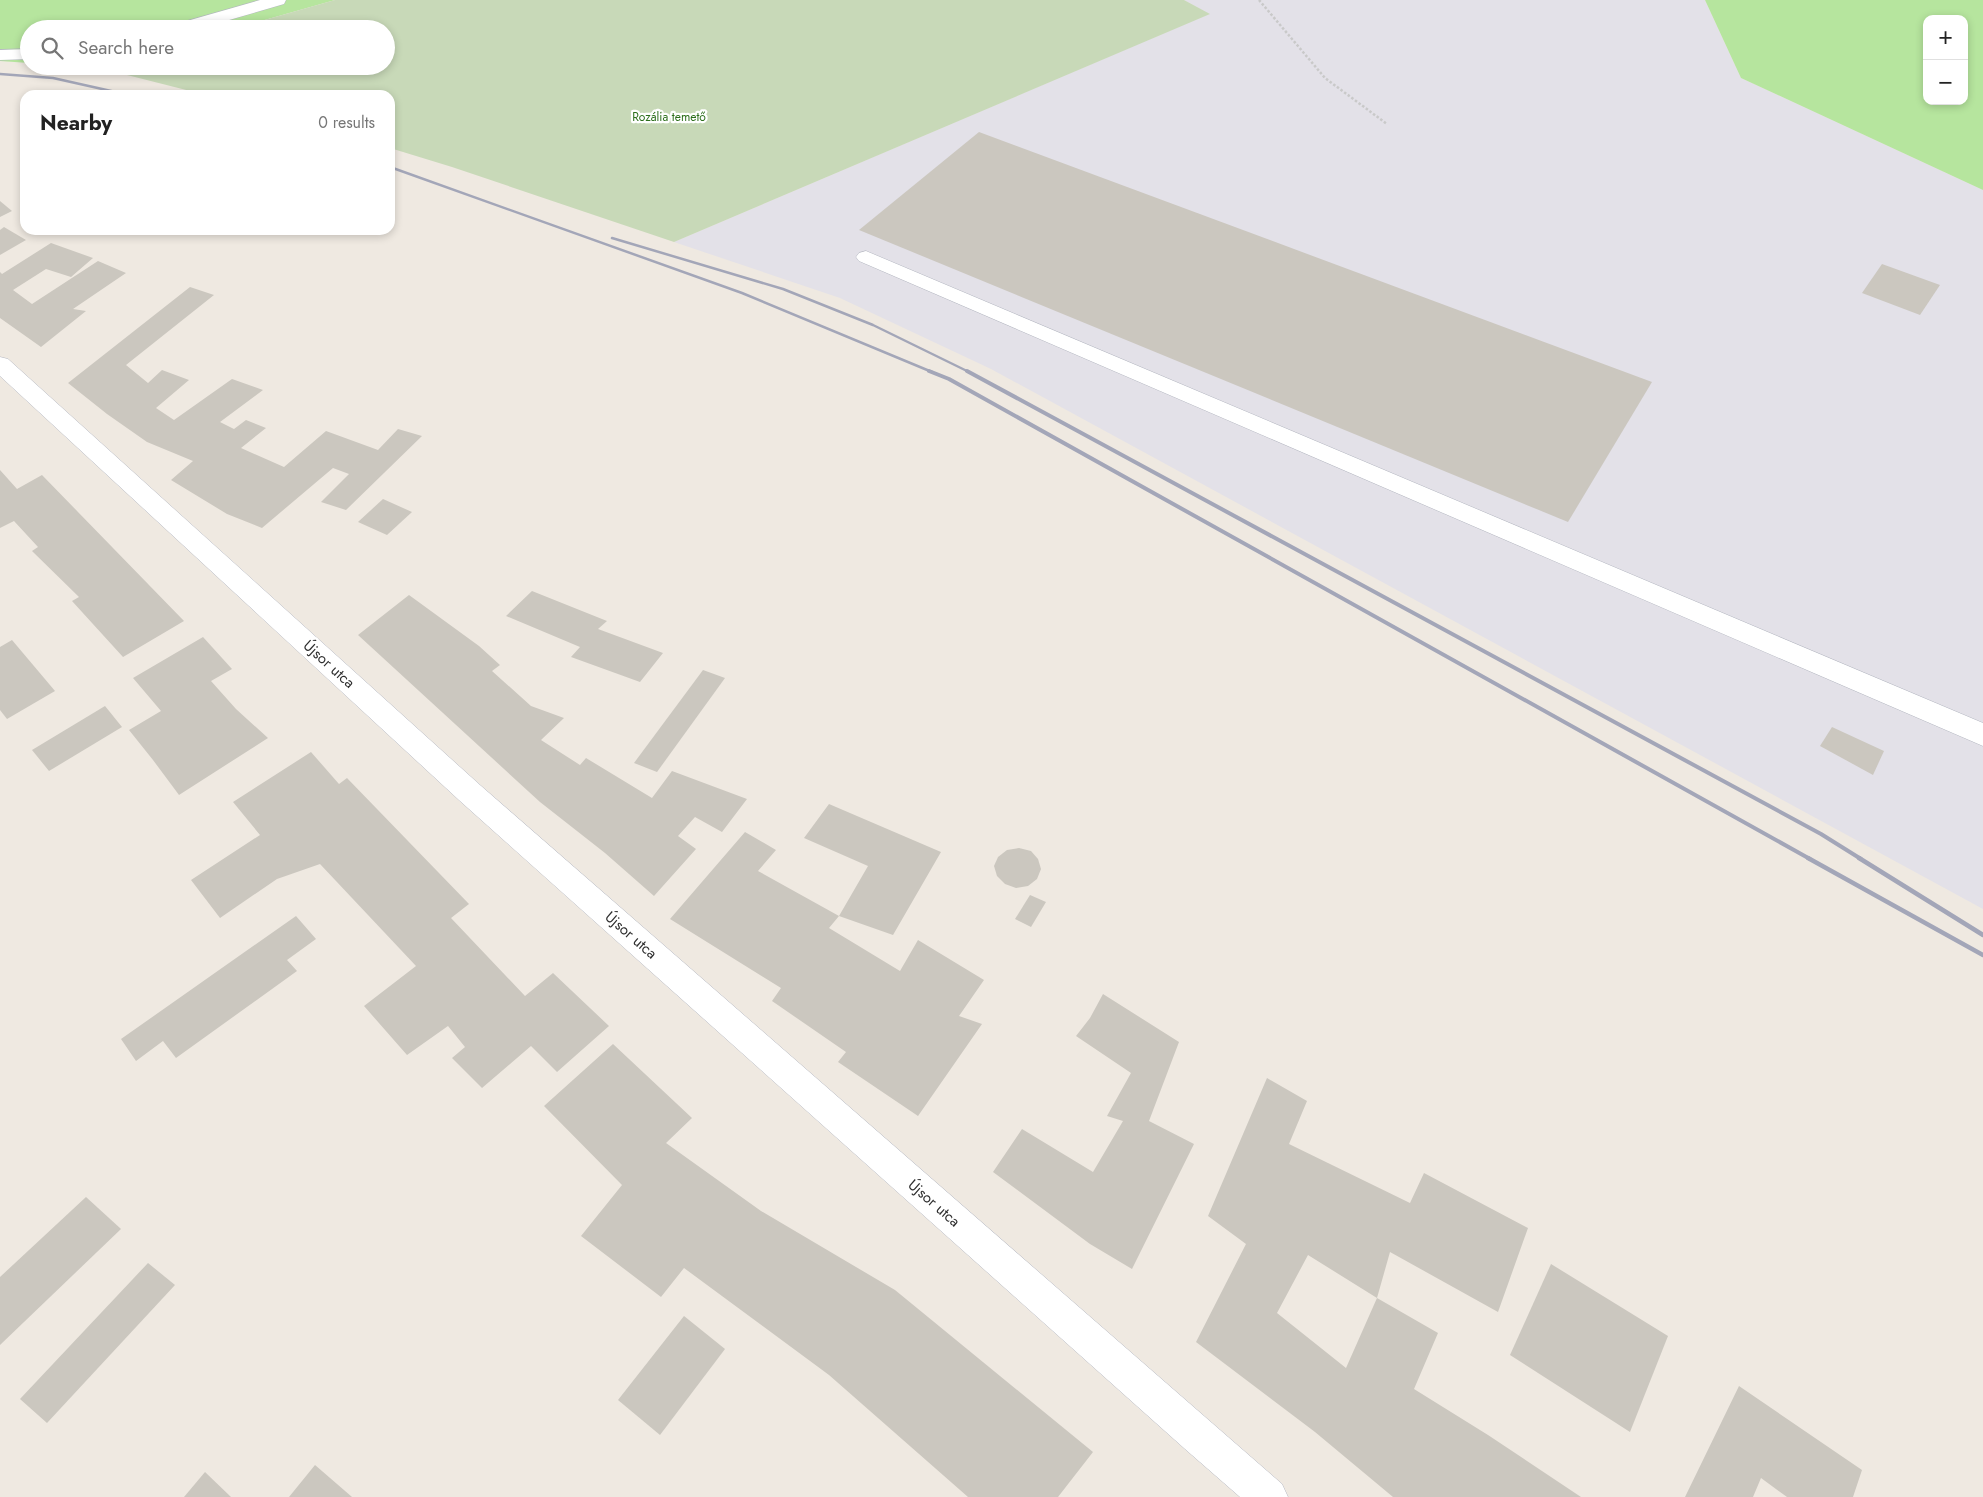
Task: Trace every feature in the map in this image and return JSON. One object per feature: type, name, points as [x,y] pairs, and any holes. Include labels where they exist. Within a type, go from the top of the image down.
[{"type":"street","points":[[210,20],[278,0]]},
{"type":"street","points":[[0,55],[20,54]]},
{"type":"street","points":[[866,257],[1983,735]]},
{"type":"street","name":"Újsor utca","points":[[0,364],[470,793],[1190,1430],[1269,1497]]},
{"type":"path","points":[[1259,0],[1325,78],[1387,124]]},
{"type":"shaded area","points":[[1184,0],[1705,0],[1741,78],[1983,190],[1983,909],[991,369],[840,298],[674,242],[1209,14]]},
{"type":"green space","points":[[0,0],[335,0],[265,20],[20,20],[20,62],[0,61]]},
{"type":"green space","name":"Rozália temető","points":[[335,0],[1184,0],[1210,14],[674,242],[395,150],[395,90],[186,90],[127,75],[395,75],[395,20],[265,20]]},
{"type":"green space","points":[[1705,0],[1983,0],[1983,190],[1741,78]]},
{"type":"building","points":[[979,132],[1652,382],[1568,522],[859,230]]},
{"type":"building","points":[[0,201],[12,211],[0,217]]},
{"type":"building","points":[[4,227],[26,240],[0,255],[0,230]]},
{"type":"building","points":[[51,243],[93,258],[71,277],[46,269],[13,290],[32,304],[98,261],[126,273],[73,309],[86,311],[41,347],[0,318],[0,272],[2,274]]},
{"type":"building","points":[[1882,264],[1940,285],[1920,315],[1862,293]]},
{"type":"building","points":[[190,287],[214,295],[126,365],[148,383],[162,370],[189,380],[156,408],[174,420],[232,379],[263,390],[220,422],[234,429],[246,420],[266,428],[241,448],[284,467],[326,431],[378,450],[398,429],[422,436],[346,510],[321,502],[349,474],[333,468],[262,528],[227,514],[171,480],[193,461],[147,442],[107,414],[68,383]]},
{"type":"building","points":[[0,470],[17,489],[42,475],[184,621],[123,657],[72,601],[79,597],[32,551],[38,547],[14,521],[0,528]]},
{"type":"building","points":[[383,499],[412,512],[387,535],[358,522]]},
{"type":"building","points":[[532,591],[607,621],[598,629],[663,653],[640,682],[571,657],[580,647],[506,616]]},
{"type":"building","points":[[409,595],[479,646],[500,665],[492,671],[531,706],[564,718],[541,740],[580,765],[586,758],[652,798],[672,771],[747,799],[722,832],[695,817],[678,836],[696,849],[654,896],[605,853],[540,802],[358,635]]},
{"type":"building","points":[[203,637],[232,669],[211,681],[236,709],[268,738],[179,795],[129,730],[161,711],[133,678]]},
{"type":"building","points":[[12,640],[55,691],[7,719],[0,710],[0,647]]},
{"type":"building","points":[[703,670],[725,678],[657,772],[634,763]]},
{"type":"building","points":[[105,706],[122,727],[49,771],[32,750]]},
{"type":"building","points":[[1832,727],[1884,751],[1873,775],[1820,746]]},
{"type":"building","points":[[311,752],[339,784],[347,778],[469,904],[451,918],[525,996],[553,973],[609,1026],[557,1072],[531,1046],[482,1088],[452,1058],[465,1047],[448,1026],[407,1055],[364,1006],[416,966],[320,864],[277,879],[220,918],[191,880],[260,835],[233,802]]},
{"type":"building","points":[[829,804],[941,852],[893,935],[839,916],[868,866],[804,838]]},
{"type":"building","points":[[745,832],[776,850],[758,871],[839,916],[829,928],[900,971],[918,940],[984,980],[959,1016],[982,1024],[918,1116],[838,1062],[846,1052],[772,1001],[781,988],[670,919]]},
{"type":"building","points":[[1019,848],[1031,851],[1038,859],[1041,869],[1037,879],[1028,886],[1016,888],[1005,884],[997,876],[994,866],[998,857],[1007,850]]},
{"type":"building","points":[[1030,895],[1046,902],[1031,927],[1015,919]]},
{"type":"building","points":[[296,916],[316,939],[287,960],[297,971],[176,1058],[163,1041],[136,1061],[121,1039]]},
{"type":"building","points":[[1103,994],[1179,1042],[1149,1121],[1194,1144],[1132,1269],[1090,1244],[993,1172],[1022,1129],[1093,1172],[1123,1121],[1107,1116],[1131,1073],[1076,1036],[1090,1018]]},
{"type":"building","points":[[613,1044],[692,1118],[666,1143],[761,1211],[895,1290],[1093,1452],[1058,1497],[968,1497],[829,1375],[684,1268],[661,1297],[581,1236],[622,1185],[544,1106]]},
{"type":"building","points":[[1267,1078],[1307,1101],[1289,1144],[1410,1203],[1424,1173],[1528,1228],[1498,1312],[1390,1252],[1377,1298],[1438,1333],[1414,1389],[1488,1435],[1581,1497],[1393,1497],[1315,1432],[1196,1342],[1246,1244],[1208,1216]],"holes":[[[1308,1255],[1377,1298],[1346,1368],[1277,1313]]]},
{"type":"building","points":[[86,1197],[121,1229],[0,1345],[0,1277]]},
{"type":"building","points":[[148,1263],[175,1285],[47,1423],[20,1399]]},
{"type":"building","points":[[1551,1264],[1668,1336],[1630,1432],[1510,1355]]},
{"type":"building","points":[[684,1316],[725,1349],[660,1435],[618,1400]]},
{"type":"building","points":[[1739,1386],[1862,1470],[1853,1497],[1787,1497],[1761,1478],[1753,1497],[1685,1497]]},
{"type":"building","points":[[315,1465],[352,1497],[289,1497]]},
{"type":"building","points":[[205,1472],[231,1497],[184,1497]]},
{"type":"railway","points":[[0,74],[53,78],[107,90]]},
{"type":"railway","points":[[395,169],[742,293],[932,372]]},
{"type":"railway","points":[[612,238],[783,289],[873,325],[967,371]]},
{"type":"railway","points":[[929,371],[949,379],[1810,859]]},
{"type":"railway","points":[[967,371],[1821,834],[1861,859]]},
{"type":"railway","points":[[1808,858],[1983,955]]},
{"type":"railway","points":[[1859,858],[1983,935]]}]
